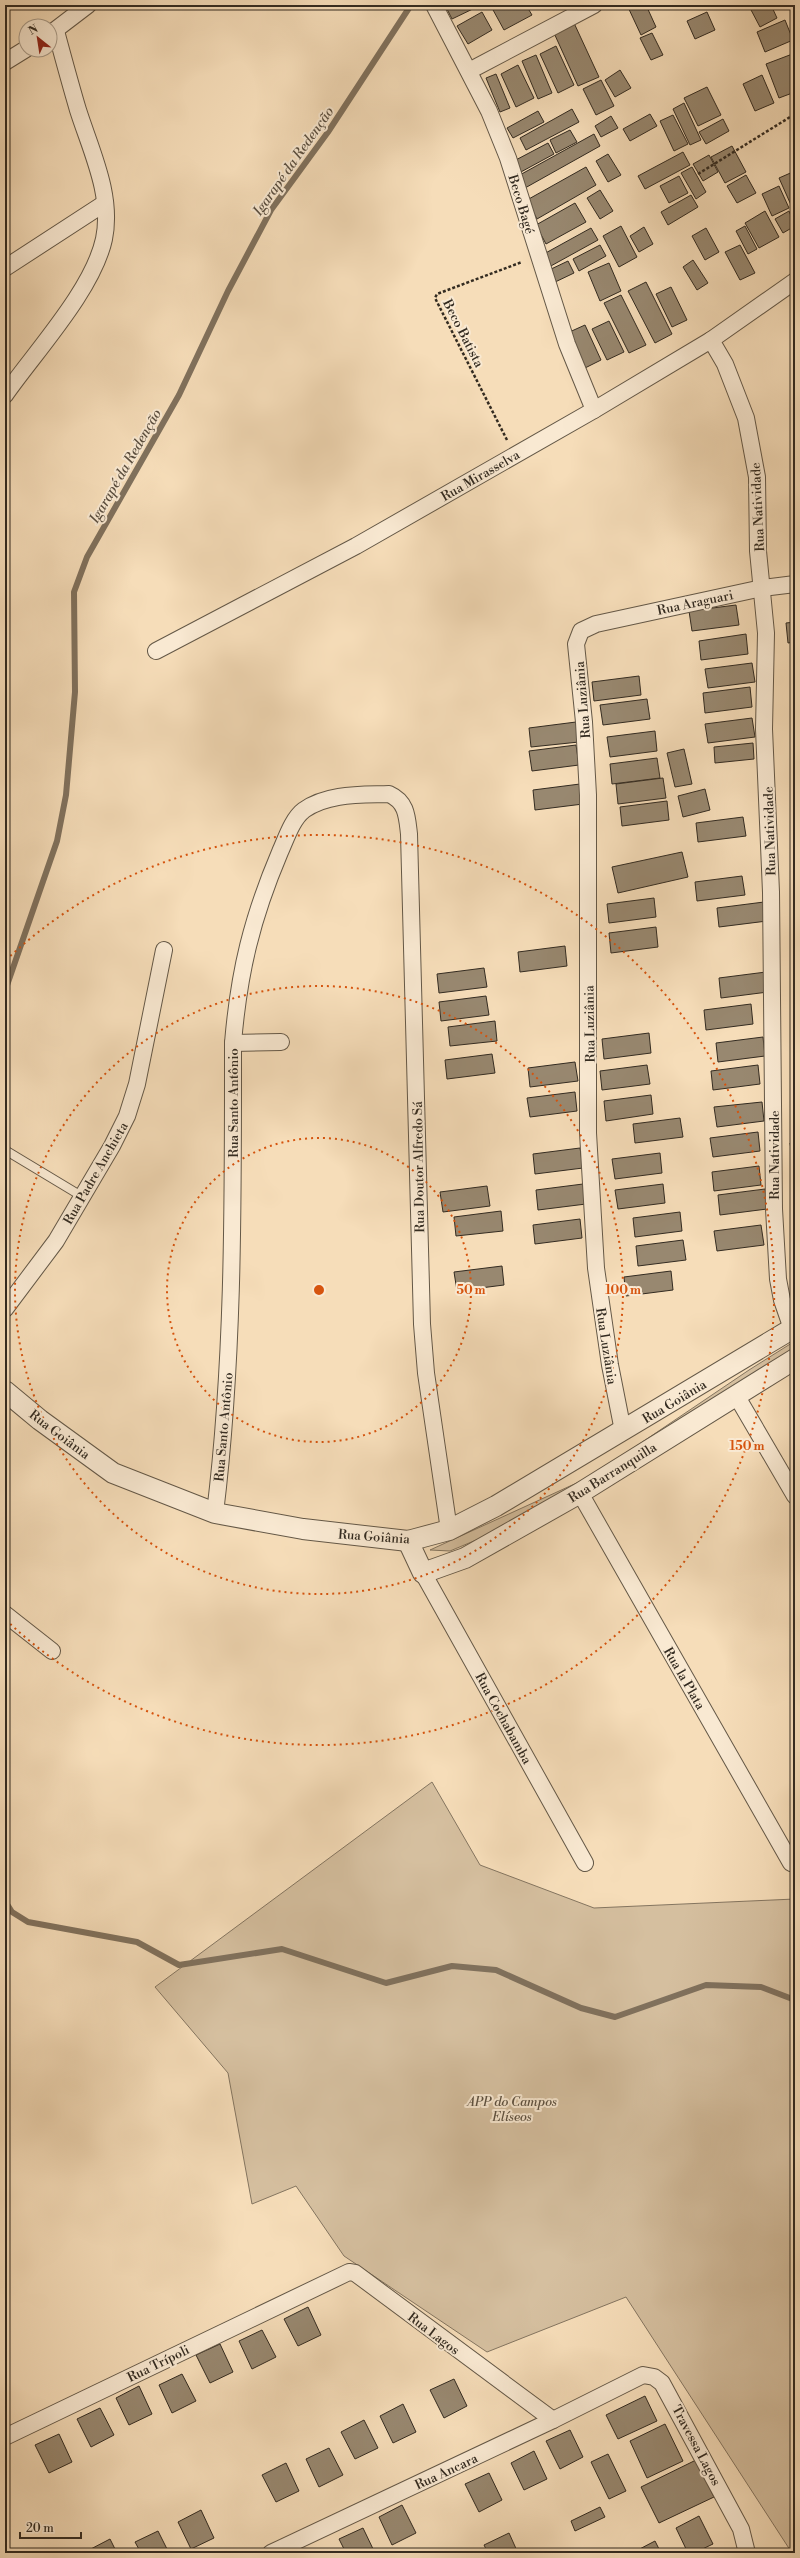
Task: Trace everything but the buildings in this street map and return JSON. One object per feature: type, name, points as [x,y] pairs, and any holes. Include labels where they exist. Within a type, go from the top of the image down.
[{"type":"street","points":[[58,28],[88,5]]},
{"type":"street","name":"Beco Bagé","points":[[434,5],[489,111],[508,158],[537,256],[567,344],[594,410]]},
{"type":"street","points":[[469,71],[594,5]]},
{"type":"street","points":[[8,386],[72,304],[90,273],[103,240],[105,204],[96,163],[58,47]]},
{"type":"street","points":[[5,62],[18,54]]},
{"type":"street","points":[[5,268],[105,204]]},
{"type":"street","name":"Rua Mirasselva","points":[[156,651],[356,546],[594,410],[711,340],[795,282]]},
{"type":"street","name":"Rua Natividade","points":[[711,340],[736,392],[753,448],[757,477],[758,551],[766,633],[764,729],[771,892],[774,1209],[778,1279],[782,1300],[794,1328]]},
{"type":"street","name":"Rua Araguari","points":[[596,624],[762,588],[795,584]]},
{"type":"street","name":"Rua Luziânia","points":[[596,624],[581,631],[576,644],[584,722],[588,794],[588,1133],[596,1268],[610,1365],[623,1431]]},
{"type":"street","name":"Rua Santo Antônio","points":[[215,1514],[225,1430],[228,1373],[233,1043],[237,992],[245,951],[260,898],[297,818],[316,804],[342,796],[389,794],[402,803]]},
{"type":"street","name":"Rua Doutor Alfredo Sá","points":[[402,803],[406,811],[410,842],[422,1324],[426,1373],[449,1530]]},
{"type":"street","name":"Rua Padre Anchieta","points":[[5,1309],[56,1241],[83,1197],[127,1116],[137,1084],[164,950]]},
{"type":"street","points":[[233,1043],[281,1042]]},
{"type":"street","name":"Rua Goiânia","points":[[5,1391],[40,1420],[113,1473],[215,1514],[303,1529],[408,1541],[449,1530],[496,1506],[794,1328]]},
{"type":"street","name":"Rua Barranquilla","points":[[423,1574],[465,1558],[580,1493],[736,1395],[795,1360]]},
{"type":"street","points":[[736,1395],[795,1496]]},
{"type":"street","name":"Rua la Plata","points":[[580,1493],[791,1863]]},
{"type":"street","points":[[408,1541],[423,1574]]},
{"type":"street","name":"Rua Cochabamba","points":[[423,1574],[585,1863]]},
{"type":"street","points":[[5,1614],[52,1651]]},
{"type":"street","name":"Rua Lagos","points":[[311,2290],[342,2274],[355,2273],[553,2420]]},
{"type":"street","name":"Rua Trípoli","points":[[5,2437],[311,2290]]},
{"type":"street","name":"Travessa Lagos","points":[[619,2386],[643,2376],[654,2377],[662,2383],[742,2529],[746,2553]]},
{"type":"street","name":"Rua Ancara","points":[[271,2553],[553,2420],[619,2386]]},
{"type":"lane","points":[[5,1150],[83,1197]]},
{"type":"path","points":[[698,174],[795,114]]},
{"type":"path","name":"Beco Batista","points":[[515,455],[435,298],[437,294],[537,256]]},
{"type":"green space","points":[[795,1341],[795,1357],[574,1499],[450,1551],[430,1550],[592,1476],[749,1370]]},
{"type":"green space","name":"APP do Campos Elíseos","points":[[432,1782],[480,1865],[594,1908],[795,1899],[795,2553],[792,2553],[626,2297],[487,2352],[344,2256],[296,2186],[252,2204],[228,2073],[155,1987]]},
{"type":"waterway","name":"Igarapé da Redenção","points":[[5,991],[57,841],[66,795],[75,692],[74,592],[87,557],[179,395],[228,291],[271,210],[328,132],[411,5]]},
{"type":"waterway","points":[[5,1901],[12,1912],[28,1922],[137,1942],[179,1965],[282,1949],[386,1983],[452,1966],[496,1970],[581,2008],[615,2017],[706,1985],[761,1987],[795,2000]]}]
